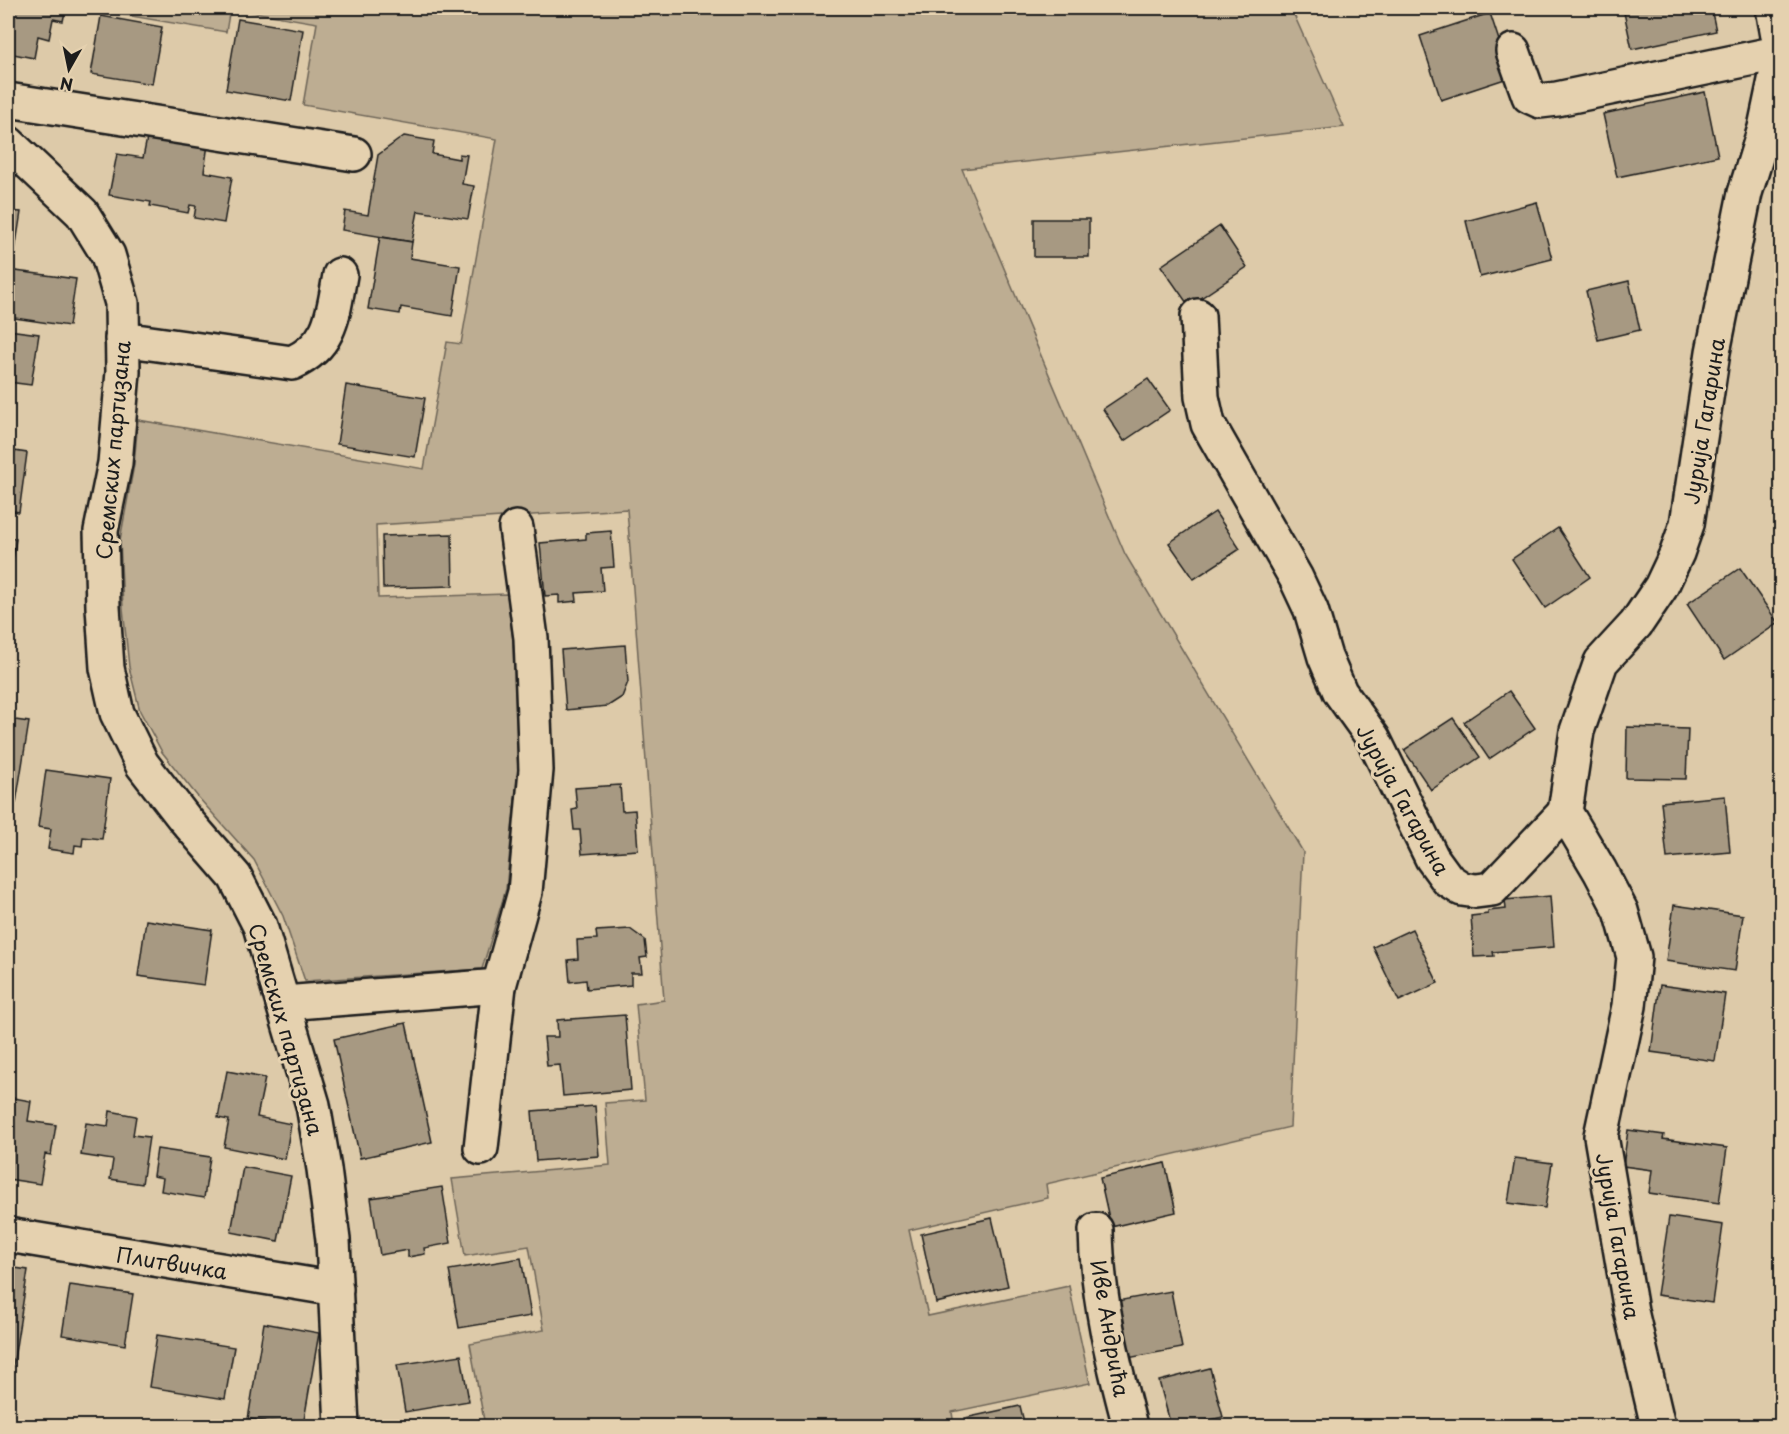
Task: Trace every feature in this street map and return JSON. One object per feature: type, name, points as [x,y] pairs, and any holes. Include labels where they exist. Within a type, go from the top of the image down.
[{"type":"street","name":"Јурија Гагарина","points":[[1198,316],[1202,398],[1208,424],[1296,578],[1311,610],[1325,657],[1340,692],[1373,738],[1432,858],[1448,880],[1462,889],[1476,891],[1492,888],[1565,812],[1577,731],[1601,662],[1636,624],[1661,588],[1687,524],[1715,340],[1745,193],[1765,128],[1781,52],[1773,8]]},
{"type":"street","points":[[1513,51],[1529,96],[1540,101],[1781,52]]},
{"type":"street","points":[[8,100],[354,154]]},
{"type":"street","name":"Сремских партизана","points":[[8,143],[82,213],[108,255],[122,303],[123,372],[115,463],[101,531],[106,658],[117,713],[142,764],[184,818],[235,877],[260,926],[284,1003],[313,1105],[324,1169],[333,1240],[342,1426]]},
{"type":"street","points":[[122,339],[292,363],[305,357],[320,344],[332,320],[340,274]]},
{"type":"street","points":[[481,1148],[499,986],[525,892],[536,770],[531,638],[516,528]]},
{"type":"street","name":"Јурија Гагарина","points":[[1565,812],[1621,911],[1634,957],[1629,1006],[1601,1136],[1631,1311],[1658,1426]]},
{"type":"street","points":[[284,1003],[499,986]]},
{"type":"street","name":"Иве Андрића","points":[[1096,1230],[1096,1261],[1103,1311],[1130,1426]]},
{"type":"street","name":"Плитвичка","points":[[8,1235],[336,1288]]},
{"type":"shaded area","points":[[84,8],[230,8],[226,32]]},
{"type":"shaded area","points":[[230,8],[1291,8],[1344,127],[962,169],[1125,554],[1303,852],[1290,1127],[1046,1184],[1048,1198],[909,1230],[928,1316],[1069,1286],[1090,1383],[952,1412],[954,1426],[485,1426],[470,1344],[544,1330],[529,1246],[465,1256],[452,1179],[610,1165],[605,1103],[645,1100],[636,1004],[664,1000],[627,509],[376,525],[378,598],[507,594],[513,640],[518,770],[506,889],[482,969],[305,981],[283,916],[254,860],[162,752],[140,711],[129,667],[123,608],[120,540],[134,465],[138,420],[424,469],[447,342],[461,344],[497,139],[303,105],[317,23]]},
{"type":"building","points":[[8,8],[66,8],[63,21],[53,19],[49,39],[38,36],[34,58],[8,53]]},
{"type":"building","points":[[1623,8],[1711,8],[1716,31],[1632,49]]},
{"type":"building","points":[[1490,13],[1511,77],[1441,100],[1420,36]]},
{"type":"building","points":[[101,16],[162,27],[152,84],[91,74]]},
{"type":"building","points":[[238,19],[303,30],[291,101],[226,90]]},
{"type":"building","points":[[1705,92],[1718,156],[1617,177],[1603,114]]},
{"type":"building","points":[[404,136],[434,141],[432,154],[459,159],[459,154],[467,155],[462,184],[474,186],[468,219],[418,211],[412,242],[342,230],[345,211],[368,215],[378,155]]},
{"type":"building","points":[[147,138],[184,145],[184,140],[208,144],[204,172],[232,177],[224,223],[194,218],[196,206],[190,205],[188,213],[150,206],[151,202],[109,195],[117,154],[143,158]]},
{"type":"building","points":[[1537,202],[1552,259],[1480,277],[1466,221]]},
{"type":"building","points":[[8,211],[21,212],[14,257],[8,256]]},
{"type":"building","points":[[1034,219],[1089,219],[1089,257],[1034,257]]},
{"type":"building","points":[[1220,226],[1247,267],[1189,306],[1161,266]]},
{"type":"building","points":[[380,237],[412,242],[410,258],[460,266],[452,316],[401,307],[400,314],[368,309]]},
{"type":"building","points":[[8,270],[76,279],[69,326],[8,317]]},
{"type":"building","points":[[1629,281],[1640,330],[1598,340],[1586,291]]},
{"type":"building","points":[[8,330],[39,334],[31,385],[8,382]]},
{"type":"building","points":[[1148,379],[1170,410],[1124,441],[1103,409]]},
{"type":"building","points":[[346,385],[425,398],[415,457],[337,444]]},
{"type":"building","points":[[8,450],[27,453],[19,512],[8,510]]},
{"type":"building","points":[[1215,512],[1240,549],[1194,579],[1169,543]]},
{"type":"building","points":[[1558,528],[1590,577],[1545,608],[1512,559]]},
{"type":"building","points":[[611,531],[614,567],[601,568],[603,591],[576,593],[577,601],[559,603],[559,595],[545,596],[540,543],[586,539],[586,533]]},
{"type":"building","points":[[452,534],[453,586],[383,588],[382,536]]},
{"type":"building","points":[[8,538],[16,539],[9,586],[8,585]]},
{"type":"building","points":[[1740,568],[1778,623],[1724,660],[1687,604]]},
{"type":"building","points":[[625,645],[628,682],[622,697],[608,706],[566,710],[561,650]]},
{"type":"building","points":[[1509,691],[1535,728],[1489,759],[1464,722]]},
{"type":"building","points":[[1453,718],[1480,757],[1431,790],[1404,750]]},
{"type":"building","points":[[8,719],[29,722],[16,803],[8,802]]},
{"type":"building","points":[[1627,727],[1688,729],[1686,779],[1626,778]]},
{"type":"building","points":[[46,770],[110,779],[102,839],[83,837],[82,846],[75,845],[74,853],[48,849],[51,829],[38,827]]},
{"type":"building","points":[[620,785],[622,811],[635,810],[638,850],[582,854],[580,830],[574,830],[572,810],[577,809],[575,788]]},
{"type":"building","points":[[1725,796],[1730,852],[1667,858],[1661,802]]},
{"type":"building","points":[[1550,896],[1554,947],[1493,952],[1494,956],[1474,957],[1471,916],[1506,909],[1505,900]]},
{"type":"building","points":[[1674,905],[1743,915],[1735,971],[1666,961]]},
{"type":"building","points":[[146,920],[212,930],[204,985],[138,976]]},
{"type":"building","points":[[630,929],[645,940],[647,957],[640,958],[642,973],[631,973],[631,985],[587,989],[586,980],[570,982],[568,960],[578,959],[577,940],[597,939],[596,931]]},
{"type":"building","points":[[1412,929],[1438,983],[1399,1001],[1373,947]]},
{"type":"building","points":[[1660,985],[1725,994],[1715,1061],[1651,1052]]},
{"type":"building","points":[[625,1015],[631,1090],[563,1096],[560,1065],[547,1066],[544,1037],[558,1037],[557,1020]]},
{"type":"building","points":[[406,1023],[432,1142],[360,1158],[334,1039]]},
{"type":"building","points":[[227,1071],[265,1078],[257,1117],[291,1124],[285,1159],[224,1147],[229,1120],[218,1118]]},
{"type":"building","points":[[8,1097],[31,1101],[28,1121],[56,1125],[51,1155],[45,1154],[40,1184],[8,1179]]},
{"type":"building","points":[[595,1106],[599,1156],[536,1161],[532,1111]]},
{"type":"building","points":[[110,1111],[136,1116],[133,1135],[149,1137],[142,1184],[110,1179],[113,1160],[81,1155],[86,1123],[108,1126]]},
{"type":"building","points":[[1628,1130],[1664,1135],[1663,1139],[1727,1148],[1719,1203],[1649,1193],[1652,1170],[1623,1166]]},
{"type":"building","points":[[157,1149],[210,1157],[204,1198],[161,1191],[163,1178],[153,1176]]},
{"type":"building","points":[[1515,1158],[1552,1163],[1545,1208],[1508,1203]]},
{"type":"building","points":[[1165,1163],[1176,1212],[1111,1227],[1100,1178]]},
{"type":"building","points":[[243,1167],[291,1176],[278,1241],[231,1232]]},
{"type":"building","points":[[442,1187],[451,1243],[424,1248],[425,1254],[408,1257],[408,1250],[380,1255],[371,1198]]},
{"type":"building","points":[[1669,1217],[1723,1225],[1712,1303],[1657,1295]]},
{"type":"building","points":[[992,1218],[1008,1286],[936,1303],[921,1234]]},
{"type":"building","points":[[521,1258],[531,1316],[459,1328],[449,1270]]},
{"type":"building","points":[[8,1267],[28,1270],[13,1366],[8,1365]]},
{"type":"building","points":[[70,1285],[133,1294],[125,1345],[62,1335]]},
{"type":"building","points":[[1171,1291],[1182,1348],[1128,1358],[1117,1301]]},
{"type":"building","points":[[264,1323],[319,1333],[303,1426],[248,1419]]},
{"type":"building","points":[[157,1335],[234,1347],[225,1399],[149,1387]]},
{"type":"building","points":[[461,1355],[469,1401],[405,1412],[397,1365]]},
{"type":"building","points":[[1210,1368],[1223,1417],[1185,1426],[1171,1426],[1159,1381]]},
{"type":"building","points":[[1020,1406],[1025,1426],[967,1426],[965,1418]]}]
